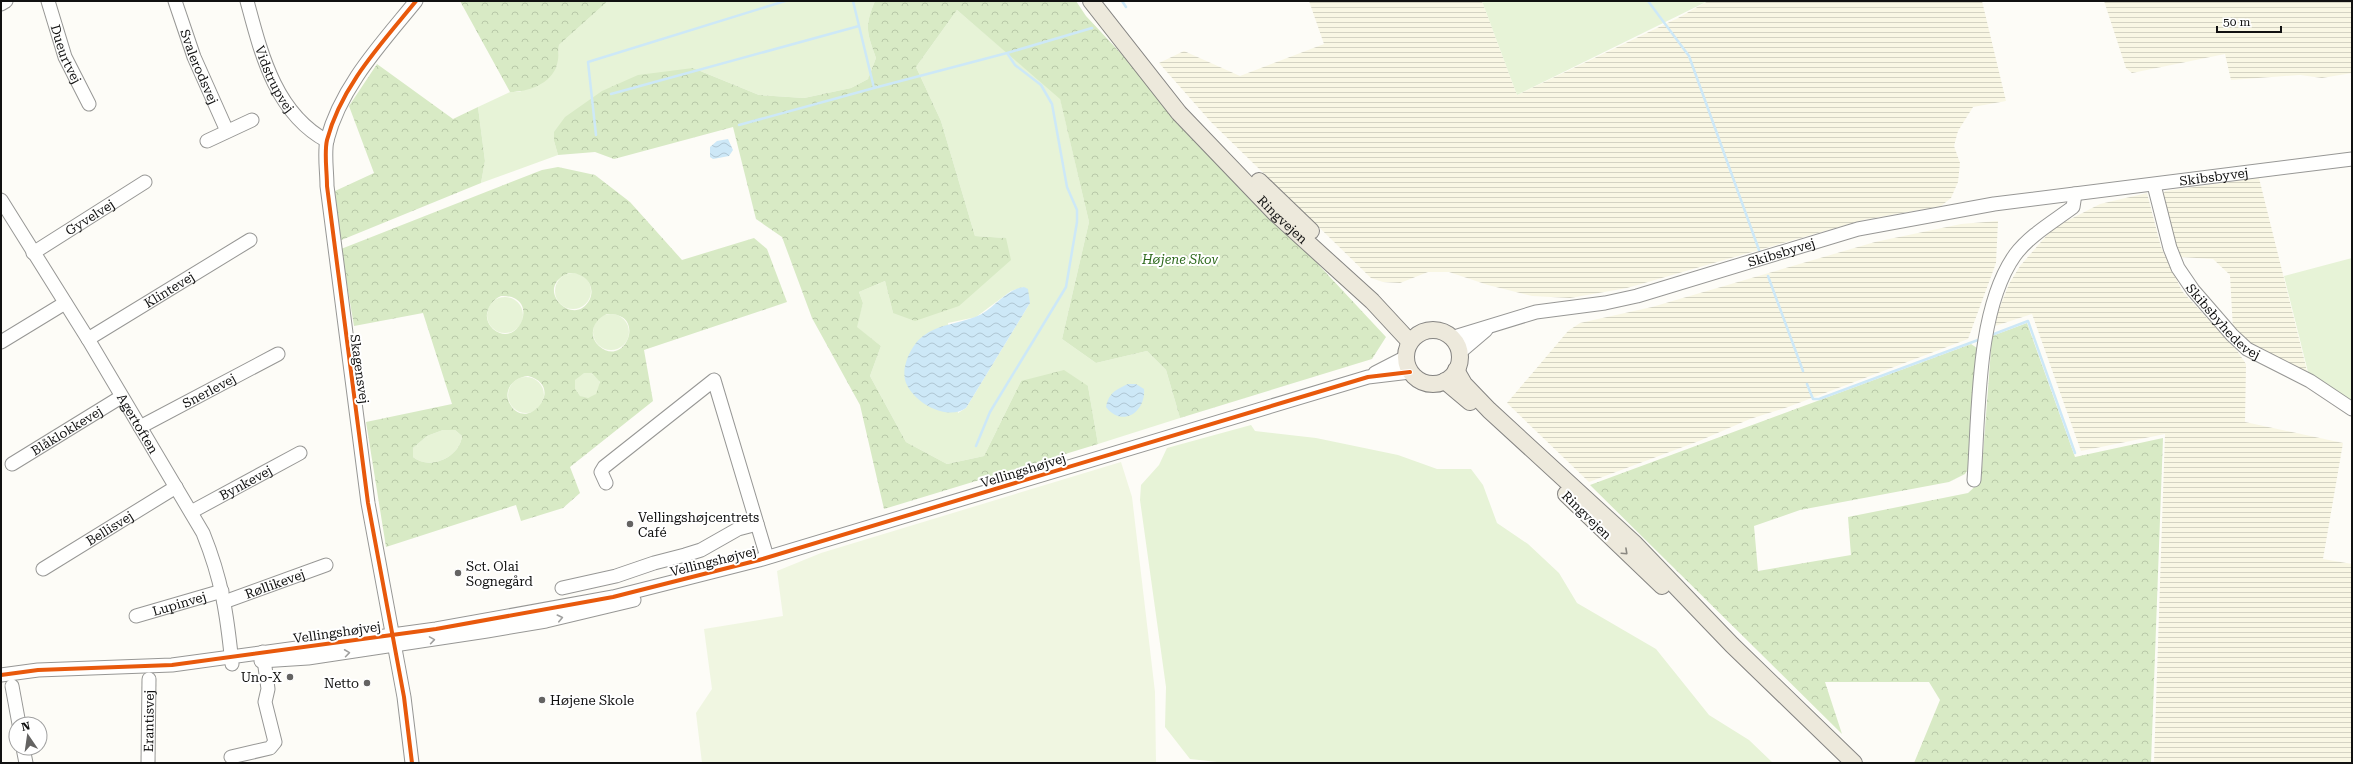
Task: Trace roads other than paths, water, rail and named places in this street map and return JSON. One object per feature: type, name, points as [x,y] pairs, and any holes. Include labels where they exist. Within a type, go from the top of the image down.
[{"type":"main road","name":"Ringvejen","points":[[1091,1],[1162,89],[1179,113],[1259,196],[1372,301],[1411,351]]},
{"type":"main road","points":[[1435,330],[1452,338],[1459,353],[1450,376],[1434,384],[1423,382],[1411,351],[1435,330]]},
{"type":"main road","name":"Ringvejen","points":[[1450,376],[1464,384],[1489,410],[1635,544],[1732,646],[1854,763]]},
{"type":"street","points":[[1,4],[6,1]]},
{"type":"street","name":"Dueurtvej","points":[[48,1],[65,57],[89,104]]},
{"type":"street","name":"Svalerodsvej","points":[[175,1],[194,57],[227,131]]},
{"type":"street","name":"Vidstrupvej","points":[[247,1],[268,72],[301,123],[310,132],[327,141]]},
{"type":"street","name":"Skagensvej","points":[[412,763],[393,640],[368,503],[327,186],[327,141],[339,105],[347,92],[374,54],[416,1]]},
{"type":"street","points":[[207,141],[252,120]]},
{"type":"street","name":"Skibsbyvej","points":[[1452,338],[1553,308],[1605,302],[1637,296],[1858,229],[1979,206],[2352,159]]},
{"type":"street","name":"Gyvelvej","points":[[33,253],[146,182]]},
{"type":"street","name":"Skibsbyhedevej","points":[[2154,185],[2170,248],[2178,268],[2193,290],[2232,336],[2247,349],[2310,381],[2352,409]]},
{"type":"street","points":[[1974,480],[1988,321],[1994,296],[2003,273],[2016,254],[2037,232],[2073,207],[2075,194]]},
{"type":"street","name":"Agertoften","points":[[3,208],[88,339],[121,397],[191,512],[216,567],[223,597],[231,660]]},
{"type":"street","name":"Klintevej","points":[[88,339],[250,240]]},
{"type":"street","points":[[1,342],[65,303]]},
{"type":"street","name":"Skibsbyvej","points":[[1459,353],[1490,327]]},
{"type":"street","name":"Vellingshøjvej","points":[[1,675],[38,670],[172,665],[263,656],[308,658],[393,640],[546,621],[615,606],[717,575],[732,567],[1368,377],[1411,351]]},
{"type":"street","name":"Snerlevej","points":[[140,427],[278,354]]},
{"type":"street","name":"Vellingshøjvej","points":[[606,483],[601,472],[604,467],[714,380],[767,557]]},
{"type":"street","name":"Blåklokkevej","points":[[12,464],[121,397]]},
{"type":"street","name":"Bynkevej","points":[[191,512],[300,454]]},
{"type":"street","name":"Bellisvej","points":[[43,570],[176,487]]},
{"type":"street","name":"Vellingshøjvej","points":[[562,588],[616,576],[654,563],[696,552],[738,529],[757,524]]},
{"type":"street","name":"Røllikevej","points":[[223,597],[326,565]]},
{"type":"street","name":"Lupinvej","points":[[136,616],[223,597]]},
{"type":"street","points":[[231,757],[270,748],[275,742],[264,702],[268,689],[263,656]]},
{"type":"street","name":"Erantisvej","points":[[148,763],[149,679]]},
{"type":"street","points":[[12,686],[18,716]]},
{"type":"water","points":[[728,139],[733,150],[729,156],[713,159],[710,157],[710,147],[717,141]]},
{"type":"water","points":[[1024,287],[1028,289],[1030,303],[966,408],[959,412],[950,413],[942,411],[925,404],[911,392],[905,379],[905,365],[914,345],[923,336],[935,329],[975,317],[988,310],[1011,292]]},
{"type":"water","points":[[1128,384],[1136,384],[1144,389],[1144,397],[1137,410],[1132,414],[1126,417],[1119,416],[1112,413],[1106,407],[1107,402],[1113,392]]},
{"type":"waterway","points":[[596,135],[588,62],[785,1]]},
{"type":"waterway","points":[[853,1],[874,88],[1007,53],[1092,28]]},
{"type":"waterway","points":[[1122,1],[1126,7]]},
{"type":"waterway","points":[[1648,1],[1689,56],[1759,250]]},
{"type":"waterway","points":[[611,94],[859,26]]},
{"type":"waterway","points":[[976,446],[990,412],[1066,287],[1077,222],[1077,210],[1067,187],[1052,104],[1041,85],[1015,65],[1007,53]]},
{"type":"waterway","points":[[739,125],[874,88]]},
{"type":"waterway","points":[[1768,276],[1803,371]]},
{"type":"waterway","points":[[1994,334],[2028,321],[2075,453]]},
{"type":"waterway","points":[[1807,384],[1813,399],[1819,399],[1978,340]]},
{"type":"place","name":"Vellingshøjcentrets Café","points":[[630,524]]},
{"type":"place","name":"Sct. Olai Sognegård","points":[[458,573]]},
{"type":"place","name":"Uno-X","points":[[290,677]]},
{"type":"place","name":"Netto","points":[[367,683]]},
{"type":"place","name":"Højene Skole","points":[[542,700]]},
{"type":"park label","name":"Højene Skov","points":[[1180,259]]}]
